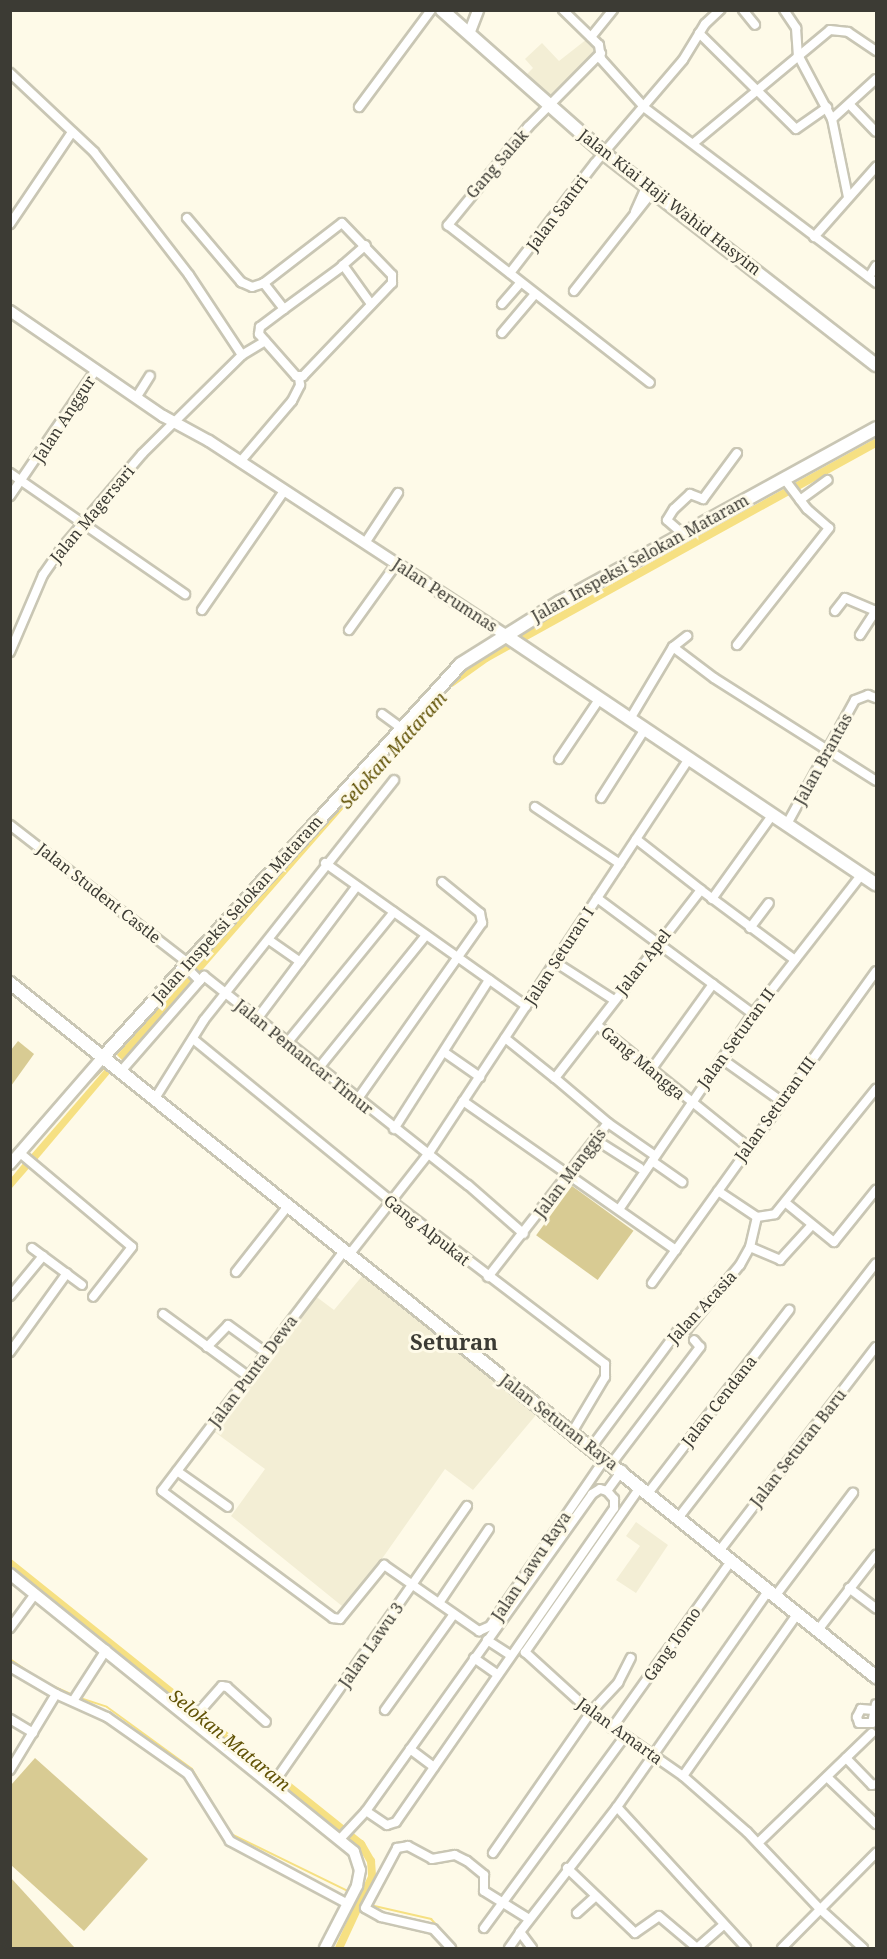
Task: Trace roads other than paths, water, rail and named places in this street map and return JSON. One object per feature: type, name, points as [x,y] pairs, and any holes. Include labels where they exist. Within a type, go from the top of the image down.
[{"type":"main road","name":"Jalan Kiai Haji Wahid Hasyim","points":[[442,10],[606,155],[876,364]]},
{"type":"main road","name":"Jalan Inspeksi Selokan Mataram","points":[[104,1059],[400,727],[461,664],[683,534],[787,482],[876,428]]},
{"type":"main road","name":"Jalan Perumnas","points":[[509,637],[876,884]]},
{"type":"main road","name":"Jalan Seturan Raya","points":[[10,983],[571,1434],[645,1489],[876,1677]]},
{"type":"street","points":[[359,107],[431,10]]},
{"type":"street","points":[[469,34],[478,10]]},
{"type":"street","points":[[563,10],[591,38],[601,53],[602,59],[645,108],[695,142],[814,237],[873,280],[876,266]]},
{"type":"street","points":[[591,38],[613,10]]},
{"type":"street","name":"Jalan Santri","points":[[510,273],[596,163],[606,155],[689,53],[699,33],[720,10]]},
{"type":"street","points":[[743,10],[755,25]]},
{"type":"street","points":[[784,10],[796,28],[798,55],[832,119],[848,197]]},
{"type":"street","points":[[695,142],[756,87],[836,28],[876,51]]},
{"type":"street","points":[[699,33],[796,129],[827,107]]},
{"type":"street","name":"Gang Salak","points":[[510,273],[448,225],[473,190],[601,53]]},
{"type":"street","points":[[10,74],[94,152],[137,206],[242,355]]},
{"type":"street","points":[[832,119],[876,79]]},
{"type":"street","points":[[850,105],[876,132]]},
{"type":"street","points":[[10,224],[72,132]]},
{"type":"street","points":[[814,237],[876,167]]},
{"type":"street","points":[[574,291],[635,213],[650,188]]},
{"type":"street","points":[[187,218],[241,282],[252,288],[264,283],[340,223],[366,245],[393,277],[371,304],[299,377]]},
{"type":"street","points":[[240,462],[292,401],[300,385],[299,377],[259,334],[260,327],[343,266],[366,245]]},
{"type":"street","points":[[343,266],[371,304]]},
{"type":"street","points":[[510,273],[650,383]]},
{"type":"street","points":[[264,283],[285,309]]},
{"type":"street","points":[[502,304],[520,283]]},
{"type":"street","points":[[502,333],[535,294]]},
{"type":"street","name":"Jalan Perumnas","points":[[10,311],[136,398],[240,462],[509,637]]},
{"type":"street","name":"Jalan Magersari","points":[[10,652],[43,575],[84,522],[142,453],[242,355],[265,341]]},
{"type":"street","name":"Jalan Anggur","points":[[10,496],[23,481],[96,370]]},
{"type":"street","points":[[136,398],[150,376]]},
{"type":"street","points":[[683,534],[667,520],[674,509],[690,494],[703,499],[737,453]]},
{"type":"street","points":[[10,473],[185,594]]},
{"type":"street","points":[[798,498],[828,480]]},
{"type":"street","points":[[737,645],[829,528],[798,498],[787,482]]},
{"type":"street","points":[[202,610],[284,491]]},
{"type":"street","points":[[365,543],[398,492]]},
{"type":"street","points":[[349,630],[397,563]]},
{"type":"street","points":[[835,611],[845,598],[876,611],[860,635]]},
{"type":"street","points":[[630,719],[673,648],[687,636]]},
{"type":"street","points":[[673,648],[876,781]]},
{"type":"street","name":"Jalan Brantas","points":[[788,824],[826,750],[861,696],[876,698]]},
{"type":"street","points":[[560,759],[600,698]]},
{"type":"street","points":[[382,714],[400,727]]},
{"type":"street","points":[[601,798],[645,729]]},
{"type":"street","name":"Jalan Seturan I","points":[[428,1154],[689,758]]},
{"type":"street","points":[[119,1070],[204,976],[225,994],[269,940],[325,863],[394,780]]},
{"type":"street","points":[[535,807],[620,864]]},
{"type":"street","points":[[712,899],[773,814]]},
{"type":"street","name":"Jalan Student Castle","points":[[10,825],[188,967]]},
{"type":"street","points":[[636,839],[795,960]]},
{"type":"street","points":[[325,863],[526,1006]]},
{"type":"street","name":"Jalan Seturan II","points":[[620,1208],[689,1102],[753,1014],[862,874]]},
{"type":"street","points":[[357,1100],[459,959],[483,917],[442,882]]},
{"type":"street","points":[[257,1019],[357,886]]},
{"type":"street","name":"Jalan Apel","points":[[555,1078],[657,942],[701,890]]},
{"type":"street","points":[[597,898],[753,1014]]},
{"type":"street","points":[[750,928],[769,903]]},
{"type":"street","points":[[287,1043],[394,912]]},
{"type":"street","points":[[318,1069],[426,935]]},
{"type":"street","points":[[269,940],[300,962]]},
{"type":"street","points":[[555,962],[614,1000]]},
{"type":"street","points":[[188,967],[199,980]]},
{"type":"street","name":"Jalan Seturan III","points":[[652,1283],[876,971]]},
{"type":"street","points":[[394,1130],[489,980]]},
{"type":"street","points":[[651,1070],[713,984]]},
{"type":"street","name":"Jalan Pemancar Timur","points":[[156,1100],[193,1039],[225,994],[394,1130],[468,1185],[524,1234]]},
{"type":"street","name":"Gang Mangga","points":[[597,1025],[689,1102],[748,1147]]},
{"type":"street","points":[[505,1038],[555,1078]]},
{"type":"street","name":"Gang Alpukat","points":[[193,1039],[391,1202],[605,1364],[605,1377],[571,1434]]},
{"type":"street","points":[[444,1052],[480,1077]]},
{"type":"street","name":"Jalan Inspeksi Selokan Mataram","points":[[10,1164],[26,1159],[104,1059]]},
{"type":"street","points":[[722,1059],[781,1101]]},
{"type":"street","name":"Jalan Manggis","points":[[488,1277],[570,1176],[608,1123],[555,1078]]},
{"type":"street","points":[[718,1191],[757,1217],[769,1218],[786,1203],[876,1089]]},
{"type":"street","points":[[463,1101],[620,1208],[676,1250]]},
{"type":"street","points":[[608,1123],[682,1182]]},
{"type":"street","points":[[596,1140],[640,1168]]},
{"type":"street","points":[[346,1253],[391,1202],[428,1154]]},
{"type":"street","points":[[26,1159],[132,1247],[93,1297]]},
{"type":"street","points":[[786,1203],[812,1225],[837,1241],[876,1190]]},
{"type":"street","points":[[236,1272],[288,1206]]},
{"type":"street","name":"Jalan Acasia","points":[[590,1449],[679,1329],[685,1330],[694,1321],[740,1265],[750,1247],[757,1217]]},
{"type":"street","points":[[750,1247],[780,1260],[812,1225]]},
{"type":"street","points":[[32,1248],[82,1285]]},
{"type":"street","name":"Jalan Punta Dewa","points":[[162,1491],[266,1352],[346,1253]]},
{"type":"street","points":[[10,1296],[43,1256]]},
{"type":"street","points":[[679,1517],[876,1263]]},
{"type":"street","points":[[10,1352],[67,1273]]},
{"type":"street","name":"Jalan Cendana","points":[[645,1489],[789,1310]]},
{"type":"street","points":[[163,1314],[249,1377]]},
{"type":"street","points":[[207,1347],[228,1325],[266,1352]]},
{"type":"street","points":[[608,1491],[613,1464],[700,1347],[694,1340]]},
{"type":"street","name":"Jalan Seturan Baru","points":[[720,1550],[876,1347]]},
{"type":"street","name":"Jalan Lawu Raya","points":[[162,1491],[337,1619],[384,1564],[479,1631],[490,1626],[613,1464]]},
{"type":"street","points":[[177,1471],[228,1507]]},
{"type":"street","points":[[342,1837],[366,1811],[592,1494],[600,1489],[608,1491],[614,1499],[614,1508],[393,1826],[366,1811]]},
{"type":"street","name":"Jalan Amarta","points":[[645,1489],[526,1646],[525,1652],[591,1712],[683,1776],[758,1843],[820,1909],[863,1948]]},
{"type":"street","points":[[509,1948],[567,1868],[617,1807],[772,1593],[852,1493]]},
{"type":"street","name":"Jalan Lawu 3","points":[[274,1783],[468,1506]]},
{"type":"street","points":[[439,1603],[489,1529]]},
{"type":"street","points":[[818,1630],[876,1555]]},
{"type":"street","name":"Gang Tomo","points":[[612,1728],[732,1560]]},
{"type":"street","points":[[10,1574],[342,1837],[358,1861],[359,1893],[369,1912],[433,1929],[451,1948]]},
{"type":"street","points":[[849,1588],[876,1608]]},
{"type":"street","points":[[10,1628],[35,1594]]},
{"type":"street","points":[[385,1710],[454,1614]]},
{"type":"street","points":[[683,1776],[798,1614]]},
{"type":"street","points":[[487,1640],[510,1655]]},
{"type":"street","points":[[74,1699],[106,1650]]},
{"type":"street","points":[[474,1658],[498,1675]]},
{"type":"street","points":[[493,1853],[591,1712],[604,1702],[630,1658]]},
{"type":"street","points":[[10,1667],[57,1694],[74,1699],[116,1723],[188,1774],[230,1841],[359,1893]]},
{"type":"street","points":[[194,1718],[216,1690],[227,1687],[266,1722]]},
{"type":"street","points":[[11,1768],[57,1694]]},
{"type":"street","points":[[758,1843],[846,1758],[874,1735],[857,1720],[859,1711],[864,1707],[874,1707],[874,1720],[864,1726]]},
{"type":"street","points":[[10,1719],[33,1733]]},
{"type":"street","points":[[484,1928],[506,1904],[625,1736]]},
{"type":"street","points":[[410,1749],[434,1767]]},
{"type":"street","points":[[846,1758],[872,1785],[876,1784]]},
{"type":"street","points":[[827,1777],[876,1824]]},
{"type":"street","points":[[617,1807],[746,1948]]},
{"type":"street","points":[[325,1948],[359,1893],[394,1851],[408,1846],[432,1859],[455,1855],[467,1861],[486,1878],[484,1891],[529,1919]]},
{"type":"street","points":[[782,1948],[876,1853]]},
{"type":"street","points":[[567,1868],[635,1933],[659,1916],[697,1948],[723,1925]]},
{"type":"street","points":[[577,1913],[596,1896]]},
{"type":"street","points":[[520,1932],[532,1948]]},
{"type":"waterway","name":"Selokan Mataram","points":[[451,683],[486,658],[876,443]]},
{"type":"waterway","name":"Selokan Mataram","points":[[189,979],[378,763]]},
{"type":"waterway","name":"Selokan Mataram","points":[[10,1563],[361,1844],[371,1861],[372,1877],[339,1948]]},
{"type":"waterway","points":[[10,1659],[37,1678]]},
{"type":"waterway","points":[[44,1682],[75,1696]]},
{"type":"waterway","points":[[80,1698],[107,1707],[192,1769],[231,1834],[350,1892]]},
{"type":"waterway","points":[[370,1905],[431,1919],[457,1948]]},
{"type":"district","name":"Seturan","points":[[454,1342]]}]
